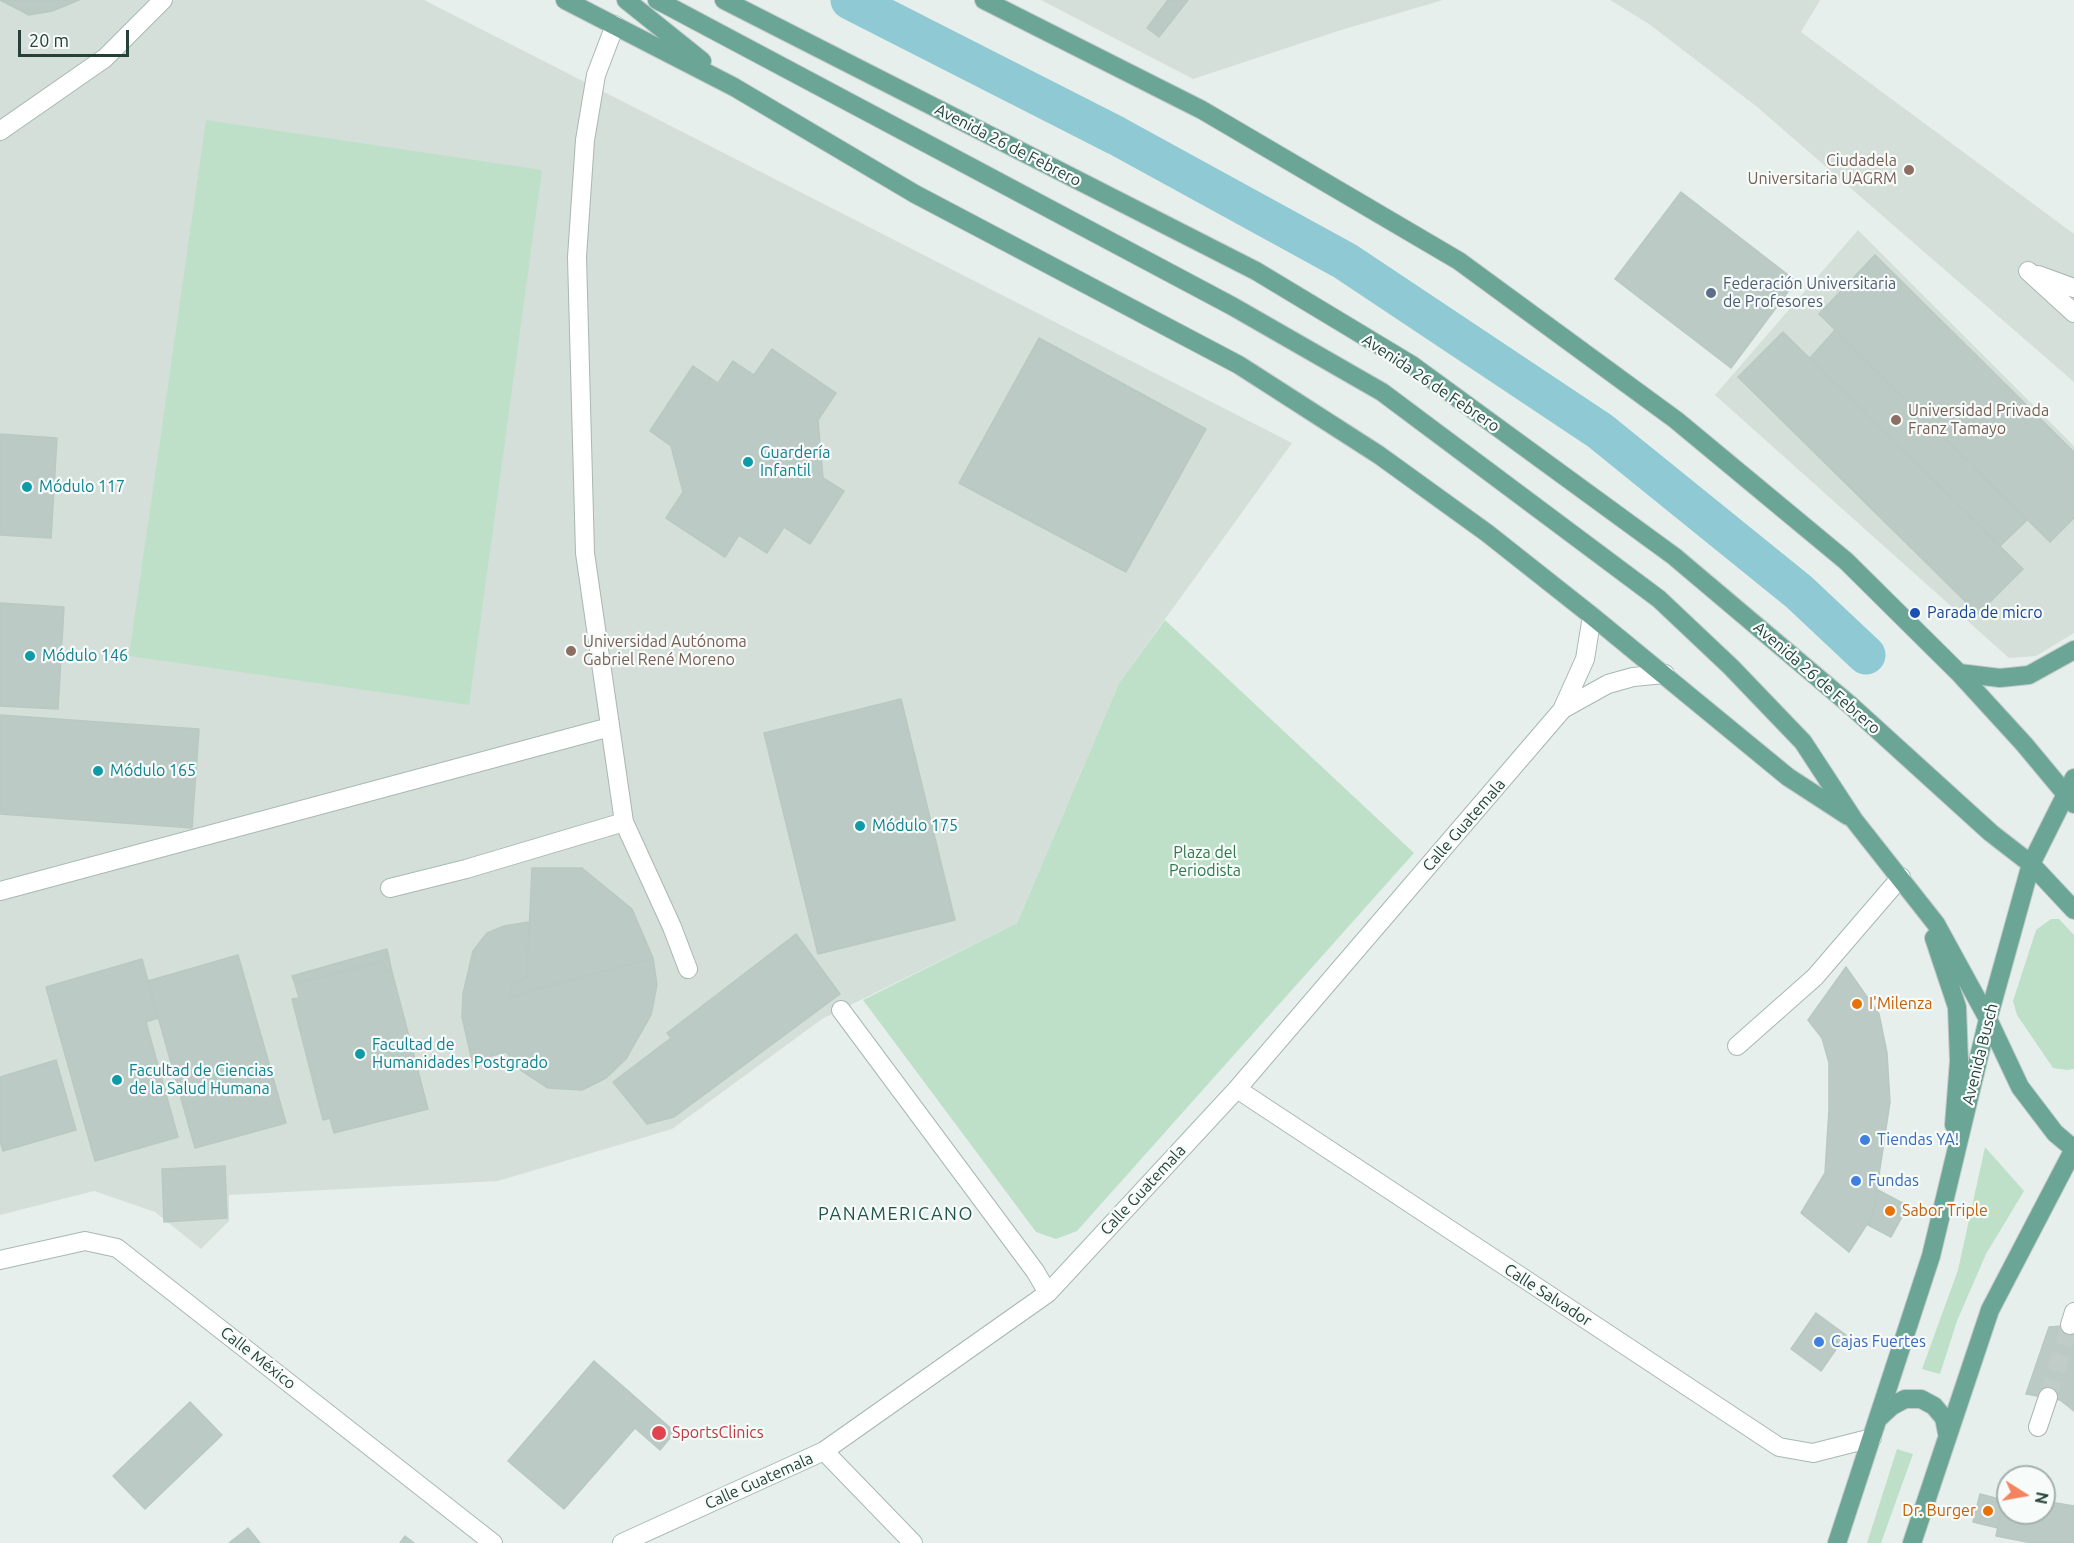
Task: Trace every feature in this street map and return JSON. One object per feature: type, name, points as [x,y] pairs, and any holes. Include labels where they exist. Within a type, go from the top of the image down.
[{"type":"main road","points":[[565,0],[734,87],[915,194],[1239,365],[1379,455],[1487,534],[1665,674],[1788,777],[1854,820]]},
{"type":"main road","points":[[626,0],[734,87]]},
{"type":"main road","points":[[657,0],[1232,306],[1382,392],[1659,599],[1731,667],[1803,742],[1854,820],[1925,910],[1988,1019],[2020,1087],[2055,1133],[2074,1149],[1990,1310],[1912,1543]]},
{"type":"main road","name":"Avenida 26 de Febrero","points":[[723,0],[1256,271],[1412,365],[1675,557],[1849,704],[1991,833],[2031,864],[2074,910]]},
{"type":"main road","points":[[984,0],[1203,110],[1459,261],[1703,442],[1846,561],[1959,673],[2071,800]]},
{"type":"main road","points":[[1959,673],[2000,678],[2029,675],[2074,650]]},
{"type":"main road","name":"Avenida Busch","points":[[1837,1543],[1931,1256],[1988,1019],[2031,864],[2071,800],[2074,778]]},
{"type":"main road","points":[[1925,910],[1957,1007],[1959,1061],[1952,1171]]},
{"type":"main road","points":[[1879,1419],[1892,1406],[1905,1399],[1921,1399],[1934,1406],[1944,1418],[1947,1433]]},
{"type":"street","points":[[0,131],[105,58],[164,0]]},
{"type":"street","points":[[615,25],[596,75],[585,140],[578,257],[585,553],[624,822],[672,927],[688,969]]},
{"type":"street","points":[[2074,288],[2028,271],[2074,313]]},
{"type":"street","name":"Calle Guatemala","points":[[622,1543],[824,1451],[1048,1293],[1237,1089],[1562,710],[1585,659],[1592,616]]},
{"type":"street","name":"Calle Guatemala","points":[[1562,710],[1608,684],[1634,677],[1665,674]]},
{"type":"street","points":[[0,891],[610,727]]},
{"type":"street","points":[[390,888],[466,869],[624,822]]},
{"type":"street","points":[[1737,1046],[1815,977],[1901,877]]},
{"type":"street","points":[[841,1010],[1035,1271],[1048,1293]]},
{"type":"street","name":"Calle Salvador","points":[[1237,1089],[1779,1447],[1814,1453],[1872,1438]]},
{"type":"street","name":"Calle México","points":[[0,1260],[85,1241],[117,1248],[493,1543]]},
{"type":"street","points":[[2038,1427],[2048,1397]]},
{"type":"street","points":[[824,1451],[913,1543]]},
{"type":"shaded area","name":"Universidad Autónoma Gabriel René Moreno","points":[[0,0],[424,0],[1292,443],[1119,683],[1017,923],[822,1019],[672,1129],[498,1181],[229,1195],[229,1221],[201,1249],[155,1212],[94,1191],[0,1215]]},
{"type":"shaded area","points":[[1041,0],[1443,0],[1338,31],[1193,79]]},
{"type":"shaded area","name":"Ciudadela Universitaria UAGRM","points":[[1610,0],[1820,0],[1801,32],[2074,234],[2074,382],[1756,106],[1649,24]]},
{"type":"shaded area","name":"Universidad Privada Franz Tamayo","points":[[1858,230],[2074,446],[2074,633],[2036,656],[2009,658],[1715,395]]},
{"type":"green space","points":[[206,120],[542,170],[469,705],[129,656]]},
{"type":"green space","name":"Plaza del Periodista","points":[[1165,620],[1414,853],[1077,1231],[1056,1239],[1036,1232],[863,1000],[1017,923],[1119,683]]},
{"type":"green space","points":[[2051,919],[2059,919],[2074,935],[2074,1069],[2067,1070],[2053,1068],[2017,1015],[2013,1001],[2036,930]]},
{"type":"green space","points":[[1985,1147],[2024,1191],[1986,1254],[1957,1321],[1940,1374],[1922,1369],[1958,1270]]},
{"type":"green space","points":[[1897,1449],[1913,1454],[1881,1543],[1867,1543]]},
{"type":"building","points":[[0,0],[79,0],[52,11],[29,15]]},
{"type":"building","points":[[1168,0],[1188,0],[1159,37],[1147,28]]},
{"type":"building","points":[[1681,192],[1796,281],[1731,368],[1615,279]]},
{"type":"building","points":[[1875,255],[2074,452],[2074,518],[2050,542],[1819,314]]},
{"type":"building","points":[[1835,330],[2027,520],[2000,546],[1810,358]]},
{"type":"building","points":[[1783,332],[2023,569],[1978,614],[1738,377]]},
{"type":"building","points":[[1039,338],[1206,429],[1126,572],[959,483]]},
{"type":"building","name":"Guardería Infantil","points":[[772,349],[836,393],[818,420],[823,478],[844,491],[810,544],[784,527],[767,553],[739,535],[725,557],[666,518],[683,492],[671,446],[650,431],[693,366],[718,383],[733,361],[754,375]]},
{"type":"building","name":"Módulo 117","points":[[0,434],[57,438],[51,538],[0,535]]},
{"type":"building","name":"Módulo 146","points":[[0,603],[64,607],[58,709],[0,706]]},
{"type":"building","name":"Módulo 175","points":[[901,699],[955,920],[818,954],[764,733]]},
{"type":"building","name":"Módulo 165","points":[[0,715],[199,729],[192,828],[0,814]]},
{"type":"building","points":[[532,868],[582,868],[632,909],[653,958],[509,997],[512,985],[527,977]]},
{"type":"building","points":[[529,922],[527,977],[512,985],[509,997],[653,958],[657,985],[651,1015],[626,1059],[606,1078],[582,1090],[548,1088],[522,1071],[506,1052],[472,1061],[462,1017],[463,994],[473,951],[487,933],[504,926]]},
{"type":"building","points":[[796,934],[840,994],[674,1117],[647,1124],[613,1082],[671,1038],[667,1033]]},
{"type":"building","points":[[387,949],[392,972],[387,973],[383,961],[295,984],[292,976]]},
{"type":"building","points":[[238,955],[286,1123],[195,1148],[148,981]]},
{"type":"building","name":"Facultad de Ciencias de la Salud Humana","points":[[142,959],[158,1018],[146,1022],[178,1137],[95,1161],[46,987]]},
{"type":"building","name":"Facultad de Humanidades Postgrado","points":[[383,961],[387,973],[392,972],[428,1109],[334,1133],[330,1118],[323,1120],[292,999],[299,998],[295,984]]},
{"type":"building","points":[[1846,967],[1879,1014],[1887,1053],[1890,1102],[1873,1215],[1849,1252],[1801,1213],[1825,1173],[1829,1109],[1829,1063],[1822,1038],[1808,1020]]},
{"type":"building","points":[[56,1060],[76,1130],[3,1151],[0,1141],[0,1077]]},
{"type":"building","points":[[225,1166],[227,1218],[164,1222],[162,1169]]},
{"type":"building","name":"Sabor Triple","points":[[1878,1190],[1908,1206],[1891,1237],[1868,1225],[1873,1215]]},
{"type":"building","name":"Cajas Fuertes","points":[[1816,1313],[1846,1335],[1821,1371],[1791,1349]]},
{"type":"building","points":[[2074,1325],[2074,1411],[2060,1400],[2026,1394],[2049,1327]]},
{"type":"building","points":[[594,1361],[675,1432],[660,1450],[635,1428],[564,1509],[508,1461]]},
{"type":"building","points":[[190,1402],[222,1435],[145,1509],[113,1476]]},
{"type":"building","name":"Dr. Burger","points":[[1980,1494],[1996,1498],[1998,1528],[1973,1522]]},
{"type":"building","points":[[2056,1503],[2074,1506],[2074,1543],[2032,1543],[1996,1536],[1998,1525],[2056,1525]]},
{"type":"building","points":[[248,1528],[260,1543],[229,1543]]},
{"type":"building","points":[[405,1536],[414,1543],[400,1543]]},
{"type":"waterway","points":[[850,0],[1117,136],[1345,261],[1600,431],[1799,592],[1866,655]]},
{"type":"tunnel","points":[[2048,1397],[2070,1325]]},
{"type":"place","name":"Ciudadela Universitaria UAGRM","points":[[1909,170]]},
{"type":"place","name":"Federación Universitaria de Profesores","points":[[1711,293]]},
{"type":"place","name":"Universidad Privada Franz Tamayo","points":[[1896,420]]},
{"type":"place","name":"Guardería Infantil","points":[[748,462]]},
{"type":"place","name":"Módulo 117","points":[[27,487]]},
{"type":"place","name":"Parada de micro","points":[[1915,613]]},
{"type":"place","name":"Universidad Autónoma Gabriel René Moreno","points":[[571,651]]},
{"type":"place","name":"Módulo 146","points":[[30,656]]},
{"type":"place","name":"Módulo 165","points":[[98,771]]},
{"type":"place","name":"Módulo 175","points":[[860,826]]},
{"type":"place","name":"I'Milenza","points":[[1857,1004]]},
{"type":"place","name":"Facultad de Humanidades Postgrado","points":[[360,1054]]},
{"type":"place","name":"Facultad de Ciencias de la Salud Humana","points":[[117,1080]]},
{"type":"place","name":"Tiendas YA!","points":[[1865,1140]]},
{"type":"place","name":"Fundas","points":[[1856,1181]]},
{"type":"place","name":"Sabor Triple","points":[[1890,1211]]},
{"type":"place","name":"Cajas Fuertes","points":[[1819,1342]]},
{"type":"place","name":"SportsClinics","points":[[659,1433]]},
{"type":"place","name":"Dr. Burger","points":[[1988,1511]]},
{"type":"district","name":"PANAMERICANO","points":[[896,1214]]}]
